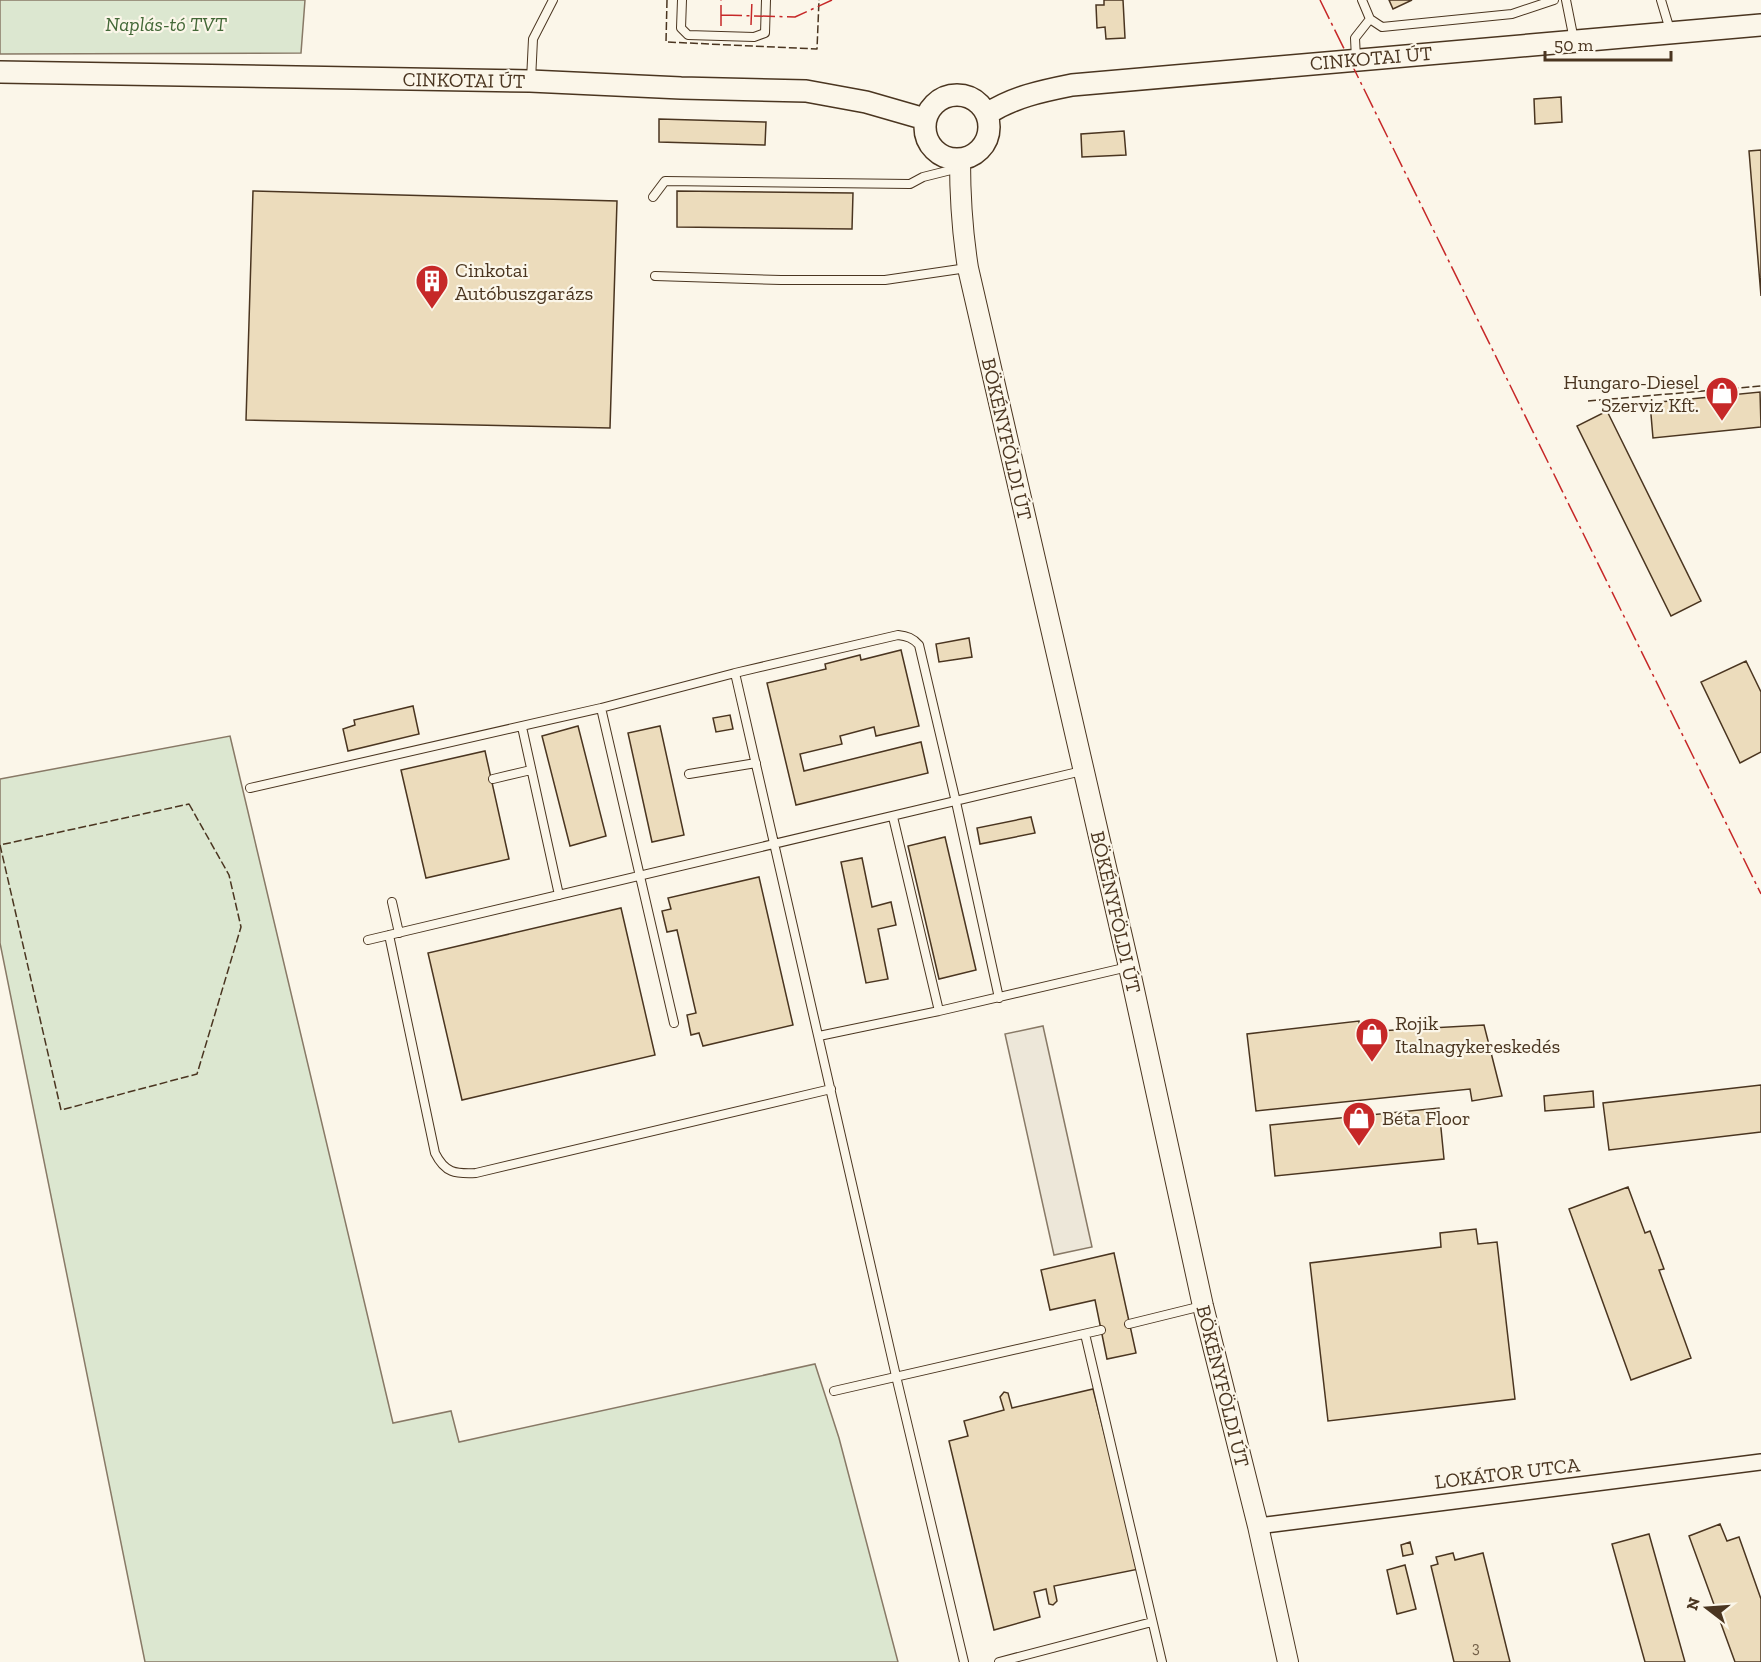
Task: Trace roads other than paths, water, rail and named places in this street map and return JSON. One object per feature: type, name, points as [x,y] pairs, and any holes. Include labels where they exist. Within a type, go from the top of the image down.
[{"type":"main road","name":"CINKOTAI ÚT","points":[[987,114],[1029,94],[1071,85],[1356,58],[1761,25]]},
{"type":"main road","name":"CINKOTAI ÚT","points":[[0,72],[530,81],[806,91],[866,102],[925,119]]},
{"type":"main road","points":[[956,95],[968,97],[980,104],[987,114],[990,130],[985,144],[975,155],[960,164],[932,149],[925,135],[925,119],[929,110],[945,97],[956,95]]},
{"type":"street","name":"BÖKÉNYFÖLDI ÚT","points":[[960,164],[961,224],[968,268],[1129,967],[1203,1306],[1258,1526],[1288,1662]]},
{"type":"street","name":"LOKÁTOR UTCA","points":[[1258,1526],[1761,1462]]},
{"type":"lane","points":[[530,81],[533,39],[553,0]]},
{"type":"lane","points":[[682,0],[681,28],[688,35],[754,37],[765,33],[766,0]]},
{"type":"lane","points":[[1362,0],[1370,19],[1382,27],[1512,14],[1554,0]]},
{"type":"lane","points":[[1566,0],[1574,42]]},
{"type":"lane","points":[[1661,0],[1670,31]]},
{"type":"lane","points":[[1356,58],[1355,38],[1370,19]]},
{"type":"lane","points":[[653,197],[664,181],[910,184],[960,164]]},
{"type":"lane","points":[[655,276],[781,280],[885,280],[968,268]]},
{"type":"lane","points":[[250,788],[522,727],[735,673],[898,635],[910,637],[919,645],[999,998]]},
{"type":"lane","points":[[735,673],[964,1662]]},
{"type":"lane","points":[[601,708],[674,1023]]},
{"type":"lane","points":[[522,727],[559,895]]},
{"type":"lane","points":[[689,774],[756,763]]},
{"type":"lane","points":[[493,779],[531,770]]},
{"type":"lane","points":[[368,940],[1083,770]]},
{"type":"lane","points":[[893,817],[939,1011]]},
{"type":"lane","points":[[392,902],[399,933]]},
{"type":"lane","points":[[388,935],[435,1153],[441,1164],[450,1171],[476,1173],[831,1089]]},
{"type":"lane","points":[[819,1036],[999,998],[1129,967]]},
{"type":"lane","points":[[1129,1324],[1203,1306]]},
{"type":"lane","points":[[834,1391],[1101,1330]]},
{"type":"lane","points":[[1085,1334],[1162,1662]]},
{"type":"lane","points":[[999,1662],[1152,1622]]},
{"type":"place","name":"Cinkotai Autóbuszgarázs","points":[[432,310]]},
{"type":"place","name":"Hungaro-Diesel Szerviz Kft.","points":[[1722,422]]},
{"type":"place","name":"Rojik Italnagykereskedés","points":[[1372,1063]]},
{"type":"place","name":"Béta Floor","points":[[1359,1147]]},
{"type":"park label","name":"Naplás-tó TVT","points":[[166,24]]}]
